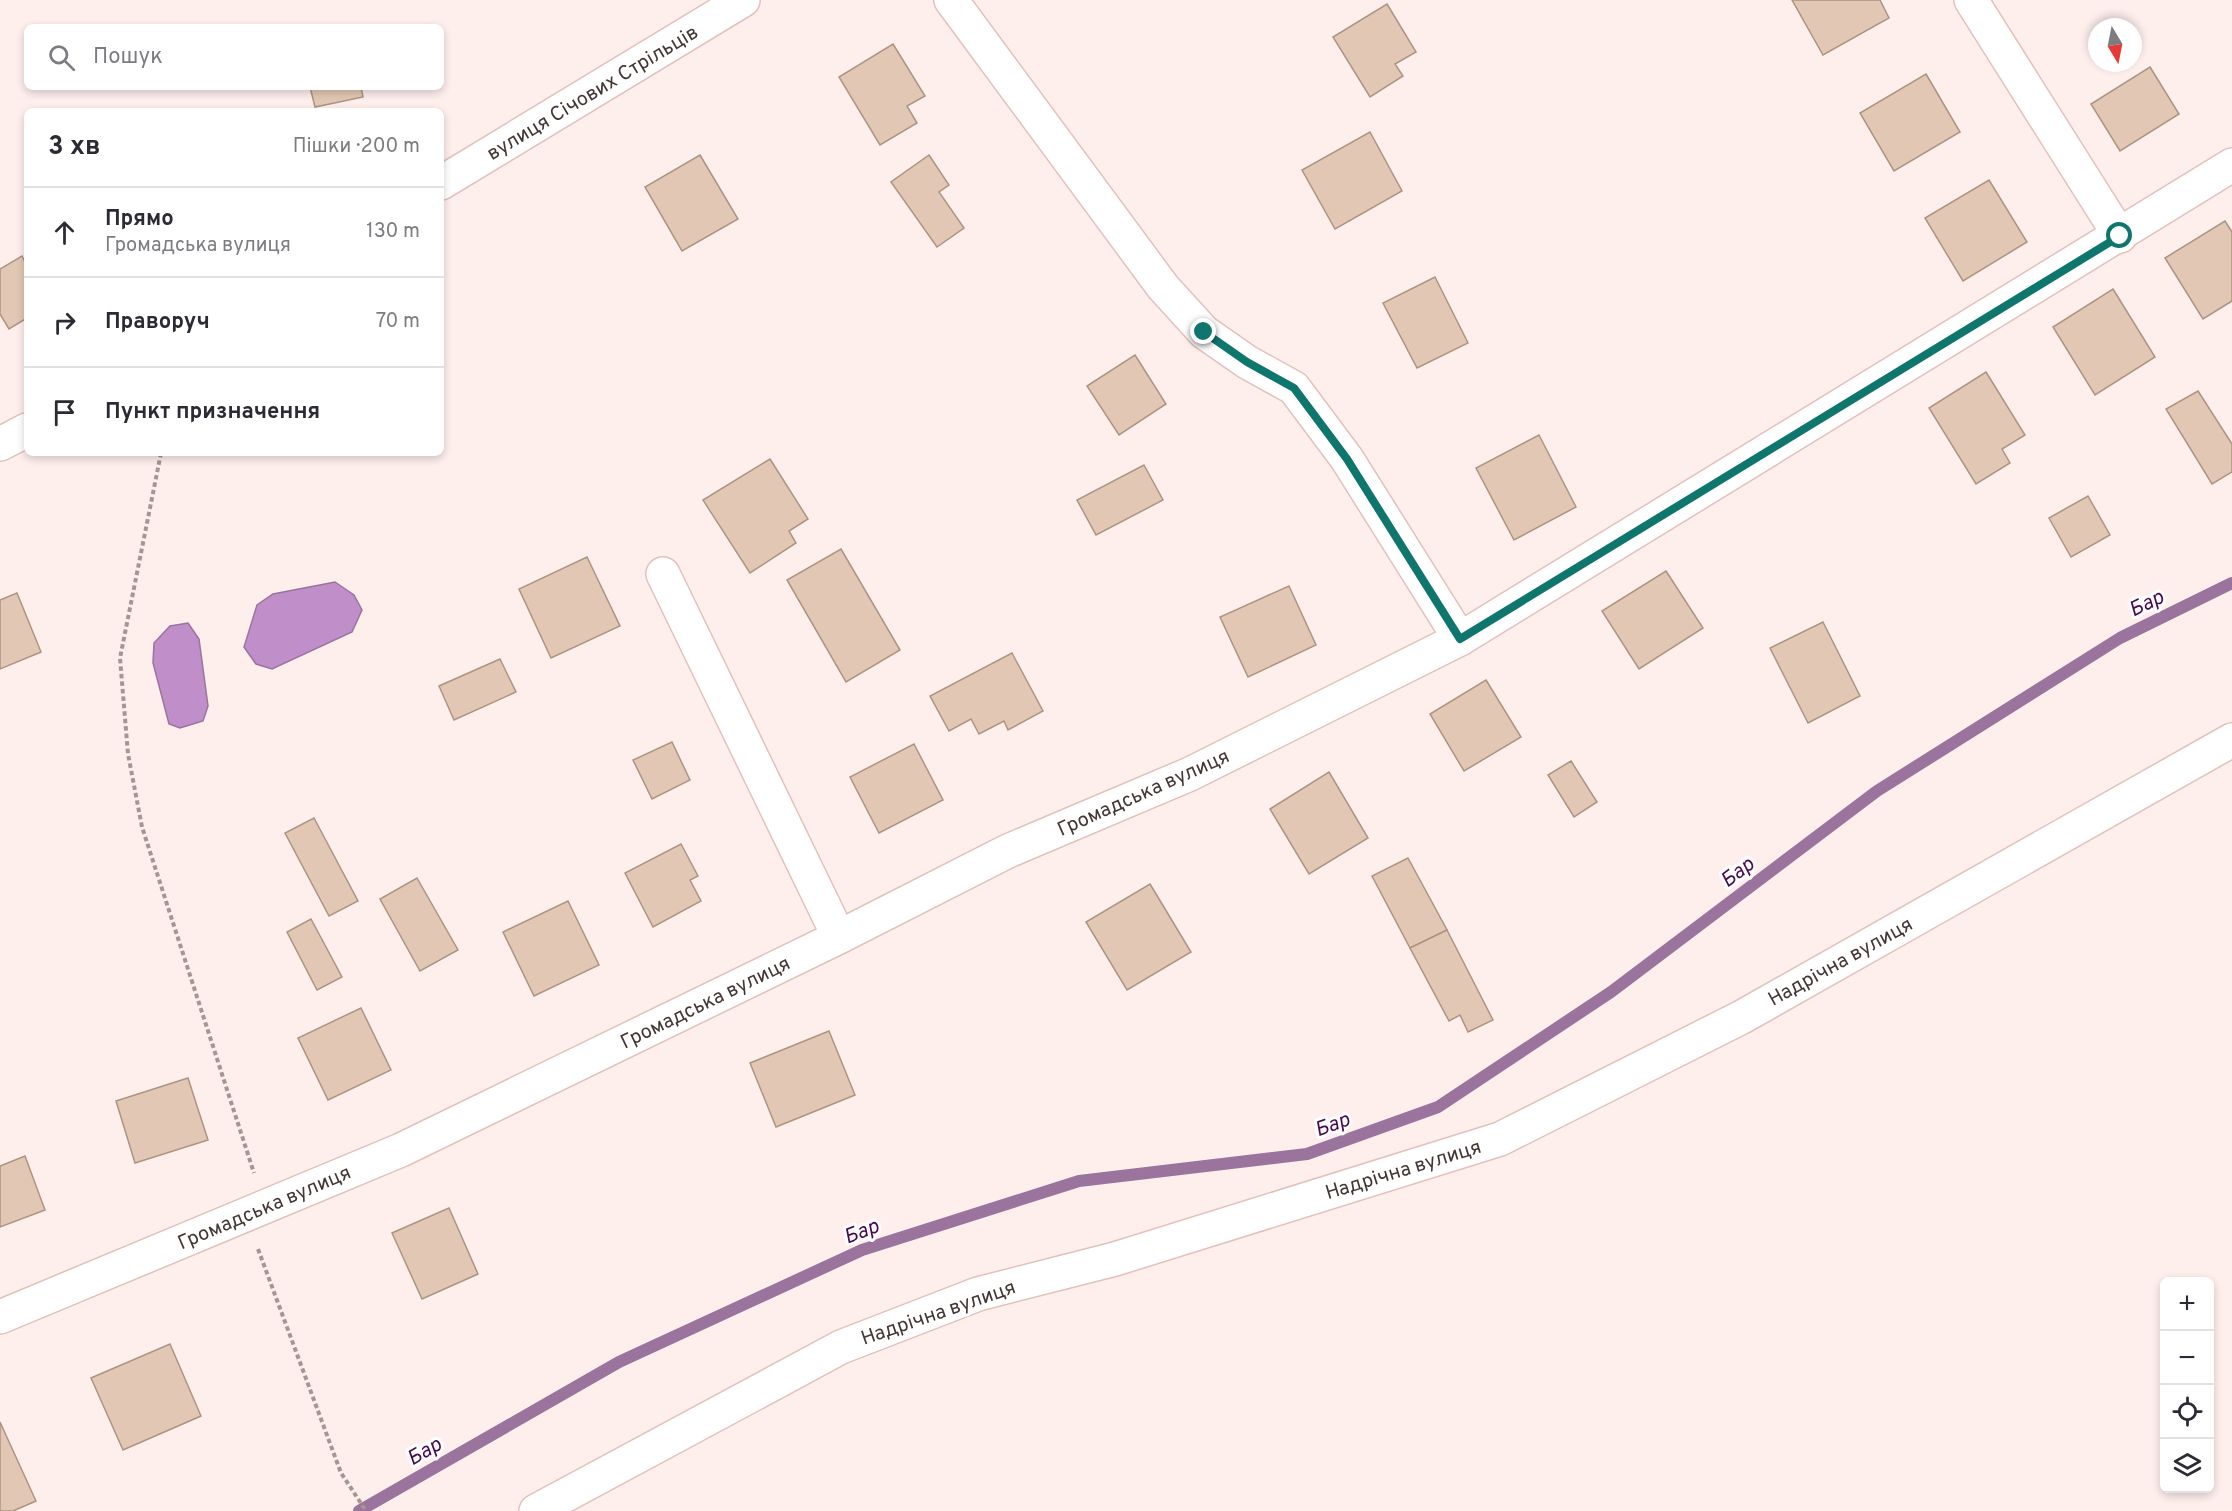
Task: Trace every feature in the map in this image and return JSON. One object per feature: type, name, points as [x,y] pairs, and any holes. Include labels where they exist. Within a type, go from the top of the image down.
[{"type":"street","name":"вулиця Січових Стрільців","points":[[444,181],[743,0]]},
{"type":"street","points":[[951,0],[1163,287],[1204,332],[1247,362],[1294,388],[1347,459],[1460,639]]},
{"type":"street","points":[[1971,0],[2120,236]]},
{"type":"street","name":"Громадська вулиця","points":[[0,1317],[401,1150],[839,937],[1008,851],[1190,774],[1460,639],[2120,236],[2232,165]]},
{"type":"street","points":[[0,444],[24,432]]},
{"type":"street","points":[[663,574],[839,937]]},
{"type":"street","name":"Надрічна вулиця","points":[[536,1511],[841,1347],[978,1294],[1115,1258],[1500,1139],[1742,1017],[2232,740]]},
{"type":"path","points":[[160,456],[120,658],[128,754],[142,827],[254,1173],[257,1247],[341,1473],[366,1511]]},
{"type":"shaded area","points":[[335,582],[354,595],[362,610],[352,632],[272,669],[256,664],[244,647],[257,605],[273,594]]},
{"type":"shaded area","points":[[188,623],[199,639],[208,706],[203,721],[180,728],[169,724],[153,663],[154,643],[170,626]]},
{"type":"building","points":[[1792,0],[1880,0],[1889,18],[1823,55]]},
{"type":"building","points":[[1387,4],[1416,52],[1395,64],[1403,76],[1370,97],[1333,37]]},
{"type":"building","points":[[893,44],[925,96],[907,106],[917,123],[880,145],[839,77]]},
{"type":"building","points":[[2150,67],[2179,114],[2120,151],[2091,104]]},
{"type":"building","points":[[1926,74],[1960,132],[1894,171],[1860,113]]},
{"type":"building","points":[[311,90],[362,90],[363,97],[315,107]]},
{"type":"building","points":[[1370,132],[1402,191],[1335,229],[1302,170]]},
{"type":"building","points":[[700,155],[738,219],[682,251],[645,187]]},
{"type":"building","points":[[929,155],[949,185],[939,192],[964,228],[937,247],[891,182]]},
{"type":"building","points":[[1989,180],[2027,242],[1963,281],[1925,218]]},
{"type":"building","points":[[2225,221],[2232,232],[2232,301],[2203,319],[2165,258]]},
{"type":"building","points":[[22,256],[24,260],[24,320],[9,329],[0,314],[0,269]]},
{"type":"building","points":[[1435,277],[1468,343],[1417,368],[1383,303]]},
{"type":"building","points":[[2113,289],[2155,357],[2095,395],[2053,327]]},
{"type":"building","points":[[1135,355],[1166,404],[1119,435],[1087,386]]},
{"type":"building","points":[[1986,372],[2025,435],[2002,449],[2010,463],[1976,484],[1929,408]]},
{"type":"building","points":[[2198,391],[2232,444],[2232,472],[2212,484],[2166,409]]},
{"type":"building","points":[[1539,435],[1576,507],[1514,540],[1476,468]]},
{"type":"building","points":[[770,459],[808,519],[789,531],[796,543],[750,573],[703,500]]},
{"type":"building","points":[[1144,465],[1163,500],[1096,535],[1077,500]]},
{"type":"building","points":[[2088,496],[2110,535],[2071,557],[2049,518]]},
{"type":"building","points":[[841,549],[900,650],[846,682],[787,580]]},
{"type":"building","points":[[587,557],[620,626],[551,658],[519,589]]},
{"type":"building","points":[[1666,571],[1703,628],[1639,669],[1602,611]]},
{"type":"building","points":[[1289,586],[1316,645],[1248,677],[1220,617]]},
{"type":"building","points":[[17,593],[41,652],[0,669],[0,600]]},
{"type":"building","points":[[1823,622],[1860,696],[1808,723],[1770,648]]},
{"type":"building","points":[[1012,653],[1043,711],[1008,730],[1004,721],[979,734],[971,719],[949,731],[930,696]]},
{"type":"building","points":[[500,659],[516,692],[454,720],[439,686]]},
{"type":"building","points":[[1486,680],[1521,737],[1464,771],[1430,714]]},
{"type":"building","points":[[672,742],[690,780],[652,799],[633,760]]},
{"type":"building","points":[[914,744],[943,800],[879,833],[850,777]]},
{"type":"building","points":[[1571,761],[1597,802],[1574,817],[1548,775]]},
{"type":"building","points":[[1329,772],[1368,838],[1309,874],[1270,809]]},
{"type":"building","points":[[314,818],[358,901],[329,916],[285,833]]},
{"type":"building","points":[[681,844],[698,876],[690,880],[701,901],[653,927],[625,873]]},
{"type":"building","points":[[1408,858],[1447,930],[1410,948],[1372,876]]},
{"type":"building","points":[[417,878],[458,950],[420,971],[380,899]]},
{"type":"building","points":[[1150,884],[1191,952],[1127,990],[1086,922]]},
{"type":"building","points":[[568,901],[599,965],[534,996],[503,932]]},
{"type":"building","points":[[311,919],[342,977],[317,990],[287,932]]},
{"type":"building","points":[[1447,930],[1493,1020],[1468,1032],[1460,1015],[1449,1021],[1410,948]]},
{"type":"building","points":[[361,1008],[391,1070],[328,1100],[298,1038]]},
{"type":"building","points":[[829,1031],[855,1095],[776,1127],[750,1063]]},
{"type":"building","points":[[188,1078],[208,1140],[135,1163],[116,1101]]},
{"type":"building","points":[[25,1156],[45,1210],[0,1227],[0,1166]]},
{"type":"building","points":[[449,1208],[478,1274],[422,1299],[392,1233]]},
{"type":"building","points":[[170,1344],[201,1416],[123,1450],[91,1378]]},
{"type":"building","points":[[0,1422],[36,1501],[13,1511],[0,1511]]},
{"type":"waterway","name":"Бар","points":[[359,1511],[619,1362],[862,1250],[1079,1181],[1307,1154],[1438,1107],[1611,992],[1877,791],[2120,638],[2232,583]]},
{"type":"route","points":[[1204,332],[1247,362],[1294,388],[1347,459],[1460,639],[2120,236]]}]
